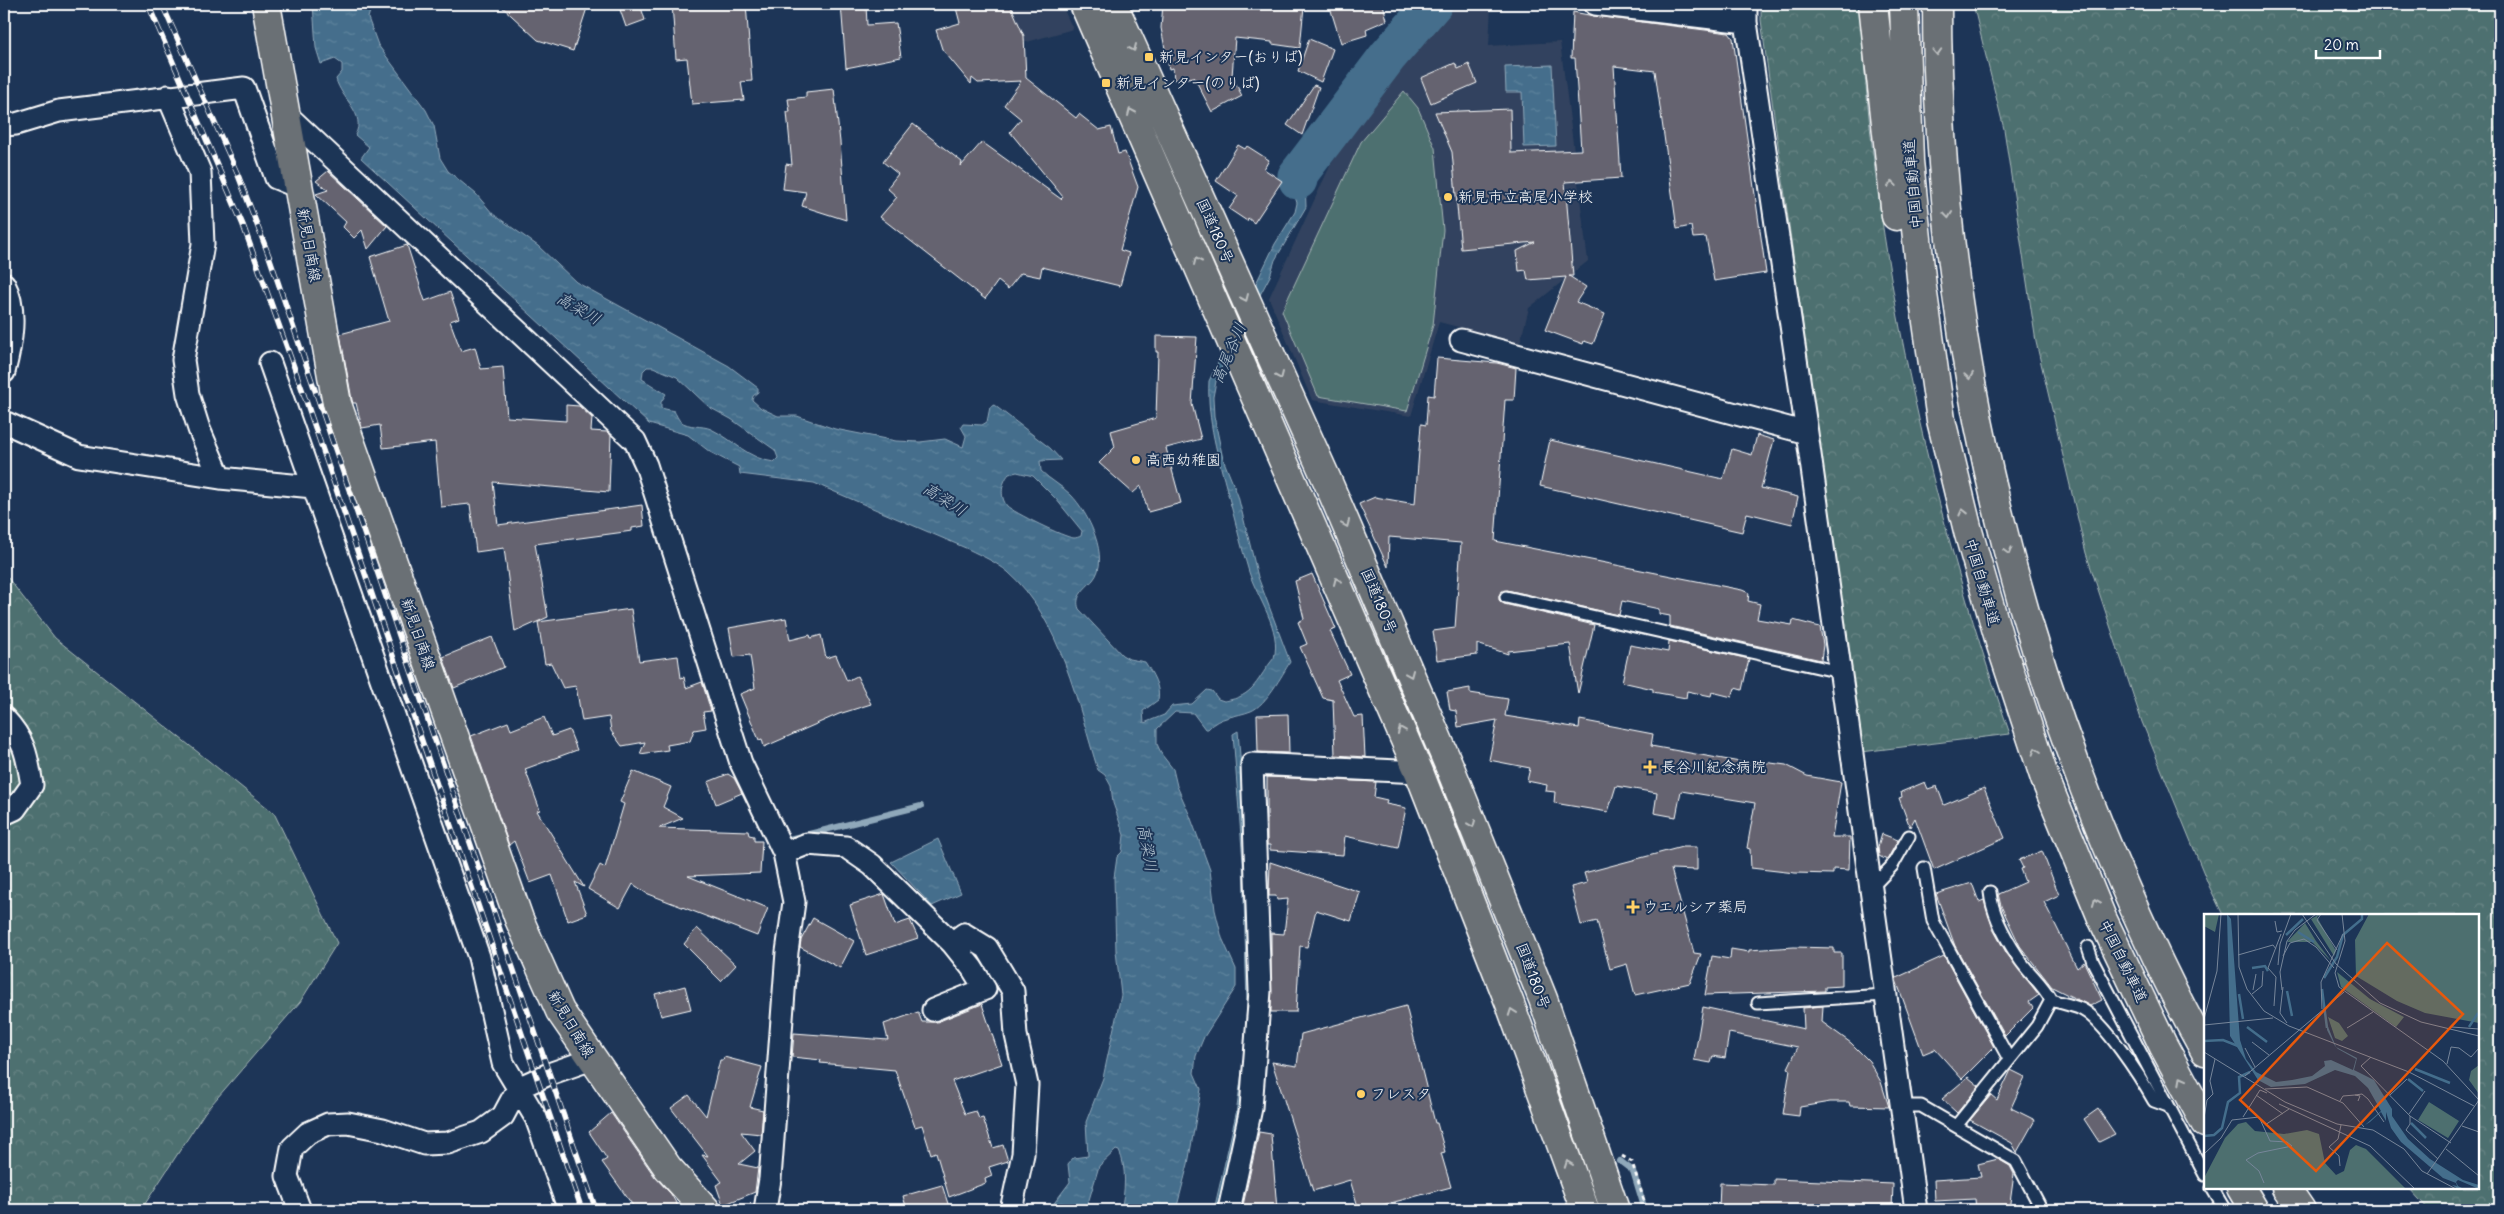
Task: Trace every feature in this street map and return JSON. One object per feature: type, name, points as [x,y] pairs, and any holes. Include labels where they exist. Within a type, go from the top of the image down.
[{"type":"main road","name":"新見日南線","points":[[266,4],[288,116],[298,187],[338,404],[519,919],[560,1011],[668,1168],[706,1210]]},
{"type":"main road","name":"国道180号","points":[[1084,4],[1419,772],[1510,1004],[1584,1210]]},
{"type":"main road","name":"国道180号","points":[[1113,4],[1327,480],[1455,779],[1543,1000],[1615,1210]]},
{"type":"main road","points":[[1873,4],[1900,243],[1941,420]]},
{"type":"main road","name":"中国自動車道","points":[[1904,4],[1909,161],[1922,287],[1941,420],[1970,541],[2000,642],[2045,779],[2102,918],[2163,1045],[2204,1121]]},
{"type":"main road","name":"中国自動車道","points":[[1937,4],[1942,158],[1955,289],[1974,408],[1998,518],[2033,642],[2076,769],[2131,902],[2204,1049]]},
{"type":"main road","points":[[2242,1189],[2254,1210]]},
{"type":"main road","points":[[2287,1189],[2300,1210]]},
{"type":"street","points":[[1595,4],[1746,13],[1916,1210]]},
{"type":"street","points":[[4,125],[16,124],[59,111],[244,88],[276,178],[298,187]]},
{"type":"street","points":[[168,96],[200,172],[203,244],[182,360],[188,394],[199,429],[220,478]]},
{"type":"street","points":[[288,116],[635,441],[646,465],[741,763],[784,853],[794,902],[787,952],[770,1179],[765,1210]]},
{"type":"street","points":[[4,284],[8,292],[11,316],[11,345],[4,372]]},
{"type":"street","points":[[1461,340],[1807,433]]},
{"type":"street","points":[[270,362],[479,957],[503,1063],[536,1118],[569,1210]]},
{"type":"street","points":[[4,422],[78,456],[220,478],[313,487]]},
{"type":"street","points":[[4,718],[18,732],[27,754],[32,785],[15,809],[4,814]]},
{"type":"street","points":[[1229,1210],[1250,1108],[1260,990],[1252,764],[1419,772]]},
{"type":"street","points":[[784,853],[807,844],[846,847],[872,865],[952,943],[972,968],[985,989],[932,1010]]},
{"type":"street","points":[[952,943],[964,934],[987,948],[1013,991],[1016,1035],[1027,1086],[1023,1154],[1012,1210]]},
{"type":"street","points":[[300,1210],[288,1176],[292,1148],[308,1133],[328,1124],[348,1123],[383,1130],[424,1144],[448,1143],[481,1132],[503,1116],[518,1088],[549,1074],[592,1059]]},
{"type":"lane","points":[[1506,597],[1840,672]]},
{"type":"lane","points":[[1871,889],[1892,866],[1909,836]]},
{"type":"lane","points":[[1924,868],[1934,921],[2009,1058]]},
{"type":"lane","points":[[1990,892],[1991,900],[2000,923],[2018,957],[2046,990],[2051,1000],[2081,1009],[2092,1017],[2140,1075],[2154,1101],[2168,1106]]},
{"type":"lane","points":[[2088,947],[2093,962],[2204,1173]]},
{"type":"lane","points":[[1758,1003],[1885,995]]},
{"type":"lane","points":[[1956,1126],[2009,1058],[2037,1026],[2051,1000]]},
{"type":"lane","points":[[1901,1106],[1921,1106],[2016,1161],[2042,1210]]},
{"type":"lane","points":[[2213,1189],[2225,1210]]},
{"type":"path","points":[[1618,1155],[1632,1162],[1647,1210]]},
{"type":"shaded area","points":[[973,4],[1061,4],[1073,29],[988,53]]},
{"type":"shaded area","name":"新見市立高尾小学校","points":[[1448,4],[1491,4],[1489,46],[1560,42],[1588,261],[1529,308],[1520,343],[1439,322],[1411,416],[1312,400],[1269,298],[1331,164],[1401,57]]},
{"type":"green space","points":[[1761,4],[1860,4],[1867,97],[1878,190],[1909,374],[1930,465],[1954,555],[1980,645],[2010,734],[1861,752],[1761,20]]},
{"type":"green space","points":[[1973,4],[2500,4],[2500,1210],[2429,1210],[2410,1189],[2479,1189],[2479,914],[2223,914],[2209,886],[2142,722],[2086,553],[2036,342],[2004,129]]},
{"type":"green space","points":[[1404,91],[1418,108],[1435,148],[1443,230],[1433,325],[1407,411],[1318,396],[1282,311],[1361,142]]},
{"type":"green space","points":[[4,573],[55,638],[274,813],[337,943],[300,1002],[205,1112],[141,1210],[4,1210]]},
{"type":"water","name":"高梁川","points":[[313,4],[372,4],[368,18],[378,45],[426,110],[434,126],[440,158],[448,171],[476,194],[493,214],[538,246],[576,282],[729,366],[758,388],[758,392],[753,396],[752,400],[761,408],[778,416],[797,416],[835,429],[896,441],[920,442],[945,439],[963,447],[966,436],[961,427],[963,424],[982,425],[987,422],[990,407],[994,405],[1050,448],[1061,460],[1040,461],[1041,471],[1078,503],[1090,524],[1098,548],[1100,560],[1098,571],[1079,596],[1079,609],[1122,655],[1129,659],[1145,662],[1155,680],[1159,695],[1158,700],[1143,711],[1144,723],[1164,715],[1172,706],[1192,704],[1207,690],[1212,691],[1218,699],[1224,701],[1242,695],[1254,686],[1274,658],[1276,647],[1272,625],[1249,572],[1217,452],[1211,424],[1209,381],[1275,244],[1295,212],[1297,203],[1289,178],[1321,135],[1335,140],[1308,173],[1305,181],[1306,207],[1275,260],[1270,276],[1217,376],[1213,397],[1214,416],[1223,459],[1238,496],[1258,577],[1290,662],[1268,696],[1257,708],[1222,719],[1208,729],[1205,729],[1193,713],[1175,712],[1157,729],[1157,744],[1162,755],[1173,769],[1177,786],[1210,870],[1215,910],[1222,938],[1236,969],[1236,987],[1204,1037],[1196,1056],[1194,1073],[1201,1089],[1188,1164],[1176,1210],[1121,1210],[1124,1196],[1124,1172],[1122,1157],[1119,1151],[1116,1150],[1099,1166],[1086,1210],[1049,1210],[1070,1182],[1068,1164],[1073,1158],[1088,1156],[1086,1122],[1103,1078],[1121,995],[1116,951],[1114,878],[1117,857],[1122,852],[1124,835],[1113,803],[1111,786],[1105,775],[1098,770],[1065,664],[1041,613],[1026,591],[1003,568],[968,549],[814,483],[740,474],[739,467],[710,452],[688,435],[649,424],[361,158],[369,147],[355,135],[358,127],[356,113],[336,79],[342,72],[342,64],[335,59],[321,64],[316,48]],"holes":[[[647,367],[653,367],[677,377],[709,407],[731,419],[775,450],[778,458],[774,462],[756,457],[719,433],[711,429],[684,423],[679,420],[674,411],[661,408],[661,402],[666,394],[642,379],[643,371]],[[1017,472],[1033,476],[1056,499],[1082,531],[1081,536],[1074,538],[1061,534],[1028,519],[1007,506],[1002,494],[1003,485],[1009,474]]]},
{"type":"water","points":[[1552,65],[1556,146],[1524,147],[1522,92],[1506,92],[1505,67]]},
{"type":"water","points":[[1238,731],[1248,853],[1253,959],[1249,1066],[1220,1210],[1214,1210],[1236,1114],[1243,1065],[1247,1006],[1243,862],[1233,734]]},
{"type":"water","points":[[938,839],[961,893],[932,906],[891,862]]},
{"type":"building","points":[[499,4],[573,4],[587,8],[573,51],[538,40]]},
{"type":"building","points":[[618,4],[640,4],[645,20],[626,27]]},
{"type":"building","points":[[672,4],[746,4],[752,81],[741,82],[744,100],[692,104],[687,58],[676,59]]},
{"type":"building","points":[[841,4],[866,4],[867,25],[896,23],[901,57],[846,68]]},
{"type":"building","points":[[955,4],[1010,4],[1024,36],[1026,78],[1076,118],[1079,114],[1099,130],[1111,127],[1118,154],[1125,152],[1138,187],[1120,250],[1129,253],[1120,286],[1042,267],[1040,277],[1021,273],[1008,289],[998,281],[985,299],[880,217],[897,197],[887,188],[898,174],[883,162],[913,124],[962,162],[961,166],[982,142],[1061,199],[1063,197],[1010,132],[1021,119],[1004,105],[1021,81],[978,83],[972,78],[971,84],[942,49],[936,30],[960,23]]},
{"type":"building","points":[[1163,4],[1299,4],[1299,6],[1304,6],[1300,48],[1272,44],[1272,42],[1235,38],[1232,76],[1242,96],[1212,112],[1194,77],[1174,80],[1173,68],[1169,69],[1161,28]]},
{"type":"building","points":[[1329,4],[1383,4],[1387,20],[1366,29],[1367,35],[1341,43]]},
{"type":"building","points":[[1573,12],[1729,33],[1733,38],[1766,273],[1714,281],[1706,237],[1693,238],[1691,226],[1677,229],[1655,71],[1614,66],[1621,178],[1565,182],[1573,276],[1569,276],[1586,287],[1576,302],[1605,314],[1593,344],[1584,341],[1583,344],[1545,330],[1566,277],[1528,280],[1526,270],[1519,271],[1517,251],[1535,242],[1461,249],[1452,152],[1435,112],[1510,109],[1511,153],[1581,150],[1575,58],[1571,58]]},
{"type":"building","points":[[1309,39],[1333,49],[1321,82],[1298,71]]},
{"type":"building","points":[[1455,63],[1458,69],[1469,64],[1477,83],[1431,103],[1421,78]]},
{"type":"building","points":[[1314,85],[1319,87],[1302,135],[1287,125]]},
{"type":"building","points":[[834,89],[846,220],[802,206],[806,192],[783,189],[786,164],[792,165],[787,112],[790,112],[788,99],[806,97],[806,92]]},
{"type":"building","points":[[1238,145],[1245,149],[1247,146],[1269,160],[1264,169],[1282,181],[1254,223],[1248,218],[1247,221],[1229,209],[1238,196],[1216,181]]},
{"type":"building","points":[[328,171],[387,226],[368,249],[362,230],[354,238],[343,227],[346,222],[316,194],[328,190],[316,181]]},
{"type":"building","points":[[407,245],[425,301],[450,292],[459,318],[450,321],[461,351],[475,347],[481,369],[503,367],[507,417],[566,421],[566,405],[579,406],[592,418],[591,431],[607,432],[611,435],[609,492],[493,482],[498,525],[642,505],[644,526],[632,528],[632,531],[535,544],[548,617],[515,632],[504,548],[476,552],[470,504],[441,507],[435,442],[383,448],[380,425],[362,428],[356,403],[353,403],[352,400],[340,334],[389,321],[370,257]]},
{"type":"building","points":[[1156,336],[1197,337],[1192,404],[1201,439],[1166,448],[1181,503],[1148,512],[1141,486],[1133,493],[1099,463],[1115,447],[1111,431],[1156,418],[1158,352],[1156,352]]},
{"type":"building","points":[[1437,358],[1497,363],[1516,368],[1514,400],[1505,400],[1495,541],[1742,590],[1749,593],[1748,601],[1760,604],[1757,619],[1792,625],[1793,620],[1820,627],[1823,645],[1821,660],[1670,626],[1670,616],[1659,614],[1659,609],[1622,601],[1619,615],[1507,590],[1499,595],[1499,600],[1504,604],[1594,625],[1578,694],[1570,644],[1508,651],[1508,654],[1477,644],[1477,655],[1437,660],[1433,631],[1455,628],[1461,543],[1389,537],[1388,567],[1359,504],[1375,497],[1415,504],[1421,424],[1426,425],[1428,395],[1434,396]]},
{"type":"building","points":[[1757,435],[1774,440],[1761,488],[1798,497],[1792,524],[1747,513],[1742,532],[1540,486],[1550,440],[1723,479],[1732,449],[1752,455]]},
{"type":"building","points":[[1312,574],[1336,629],[1330,631],[1350,674],[1337,680],[1354,717],[1363,716],[1365,757],[1335,755],[1333,700],[1323,698],[1300,647],[1307,644],[1298,622],[1304,619],[1295,581]]},
{"type":"building","points":[[631,609],[639,661],[678,656],[681,678],[684,677],[686,688],[702,682],[711,711],[703,712],[706,728],[694,730],[690,741],[667,745],[668,750],[640,754],[645,742],[622,746],[611,731],[609,717],[582,721],[576,686],[563,688],[551,663],[545,664],[538,622]]},
{"type":"building","points":[[786,618],[790,640],[810,635],[811,638],[821,635],[826,658],[836,655],[847,681],[857,676],[871,704],[839,714],[764,747],[762,739],[759,740],[740,694],[755,688],[750,655],[734,657],[729,628]]},
{"type":"building","points":[[492,637],[504,667],[454,688],[443,657]]},
{"type":"building","points":[[1669,641],[1749,659],[1742,690],[1735,688],[1732,697],[1712,692],[1711,696],[1687,691],[1686,698],[1653,692],[1653,689],[1622,682],[1630,645],[1668,652]]},
{"type":"building","points":[[1470,688],[1470,693],[1508,699],[1505,716],[1579,728],[1580,720],[1653,734],[1651,746],[1762,766],[1763,762],[1786,765],[1807,776],[1841,782],[1832,837],[1850,837],[1849,870],[1833,869],[1833,874],[1795,873],[1751,868],[1750,849],[1747,848],[1755,803],[1681,791],[1676,817],[1654,813],[1657,793],[1616,786],[1608,812],[1554,803],[1555,792],[1546,791],[1547,785],[1527,781],[1530,768],[1489,760],[1497,720],[1458,727],[1456,711],[1450,710],[1447,692]]},
{"type":"building","points":[[1288,714],[1289,753],[1258,752],[1257,715]]},
{"type":"building","points":[[544,717],[552,736],[569,730],[577,750],[525,769],[540,810],[537,811],[584,887],[575,882],[587,914],[568,921],[552,875],[530,883],[514,841],[509,845],[471,736],[508,722],[511,730]]},
{"type":"building","points":[[633,771],[671,787],[663,807],[683,818],[659,828],[748,831],[749,835],[754,836],[754,841],[762,841],[760,873],[688,876],[768,908],[757,936],[646,893],[633,884],[620,908],[588,889],[600,865],[605,868],[624,804],[620,802]]},
{"type":"building","points":[[728,774],[734,778],[742,793],[716,804],[708,782]]},
{"type":"building","points":[[1267,777],[1376,782],[1374,797],[1387,800],[1386,804],[1406,808],[1398,848],[1345,836],[1343,855],[1270,850],[1270,845],[1267,845]]},
{"type":"building","points":[[1925,782],[1928,789],[1937,786],[1944,805],[1984,788],[2005,838],[1934,870],[1915,818],[1910,827],[1899,798],[1902,797],[1901,792]]},
{"type":"building","points":[[1882,834],[1898,840],[1887,860],[1879,856],[1878,847]]},
{"type":"building","points":[[1682,847],[1697,847],[1697,870],[1671,869],[1694,953],[1701,954],[1690,983],[1635,995],[1627,964],[1610,969],[1597,921],[1581,925],[1571,887],[1587,883],[1584,873]]},
{"type":"building","points":[[2042,851],[2059,895],[2044,902],[2077,968],[2084,962],[2102,1000],[2090,1006],[2052,987],[2020,946],[2001,906],[1998,894],[2025,882],[2020,869],[2023,868],[2019,860]]},
{"type":"building","points":[[1270,862],[1360,892],[1351,921],[1316,910],[1307,947],[1300,946],[1296,1012],[1271,1012],[1271,933],[1284,934],[1288,899],[1277,900],[1276,896],[1269,896]]},
{"type":"building","points":[[1972,883],[1979,902],[1984,900],[1993,929],[2007,954],[2039,995],[2029,1002],[2033,1008],[2005,1036],[1955,946],[1936,894]]},
{"type":"building","points":[[884,894],[895,925],[910,920],[918,938],[866,955],[850,905]]},
{"type":"building","points":[[813,918],[854,941],[840,968],[800,947],[801,940]]},
{"type":"building","points":[[697,928],[736,965],[721,981],[684,944]]},
{"type":"building","points":[[1794,947],[1834,948],[1834,953],[1842,953],[1842,986],[1825,987],[1825,991],[1705,995],[1712,956],[1730,959],[1731,949],[1749,952],[1749,950]]},
{"type":"building","points":[[1944,956],[1994,1047],[1962,1079],[1935,1049],[1923,1054],[1896,980],[1896,978]]},
{"type":"building","points":[[685,986],[691,1009],[661,1016],[655,994]]},
{"type":"building","points":[[982,1004],[1002,1064],[952,1081],[965,1114],[976,1111],[979,1119],[983,1118],[993,1148],[1003,1145],[1008,1161],[989,1167],[992,1176],[985,1179],[986,1183],[949,1197],[936,1152],[931,1154],[922,1125],[915,1127],[895,1070],[820,1063],[821,1060],[792,1057],[794,1033],[888,1040],[884,1024],[918,1012],[922,1022],[937,1022]]},
{"type":"building","points":[[1406,1006],[1435,1123],[1437,1123],[1445,1152],[1441,1153],[1451,1187],[1383,1205],[1385,1210],[1359,1210],[1350,1180],[1313,1191],[1272,1062],[1297,1066],[1301,1034]]},
{"type":"building","points":[[1823,1006],[1822,1022],[1851,1043],[1869,1061],[1881,1082],[1889,1107],[1850,1106],[1849,1102],[1830,1102],[1800,1107],[1799,1116],[1783,1114],[1790,1069],[1788,1068],[1798,1047],[1729,1033],[1725,1058],[1713,1056],[1711,1063],[1694,1060],[1703,1007],[1804,1029],[1803,1008]]},
{"type":"building","points":[[724,1057],[762,1067],[750,1107],[763,1110],[761,1134],[741,1132],[755,1151],[739,1164],[758,1168],[755,1192],[723,1205],[716,1185],[722,1182],[702,1155],[708,1156],[671,1108],[689,1095],[706,1116],[720,1060],[723,1060]]},
{"type":"building","points":[[2011,1070],[2025,1077],[2011,1108],[2035,1120],[2017,1152],[2012,1143],[1970,1120],[1991,1095],[1997,1100]]},
{"type":"building","points":[[1968,1077],[1979,1086],[1957,1113],[1942,1099]]},
{"type":"building","points":[[2098,1109],[2115,1134],[2099,1142],[2084,1119]]},
{"type":"building","points":[[611,1113],[655,1177],[671,1194],[680,1210],[636,1210],[602,1162],[607,1159],[589,1132]]},
{"type":"building","points":[[1259,1132],[1271,1134],[1277,1210],[1242,1210]]},
{"type":"building","points":[[1998,1159],[2010,1166],[2014,1174],[2009,1210],[1976,1210],[1975,1199],[1935,1201],[1934,1180],[1981,1177],[1978,1164]]},
{"type":"building","points":[[1774,1179],[1893,1184],[1892,1210],[1719,1210],[1720,1183],[1774,1185]]},
{"type":"building","points":[[942,1185],[950,1210],[907,1210],[903,1196]]},
{"type":"waterway","name":"高尾谷川","points":[[1298,180],[1297,176],[1388,56],[1433,4]]},
{"type":"waterway","points":[[789,839],[921,806]]},
{"type":"waterway","points":[[1620,1161],[1633,1171],[1645,1210]]},
{"type":"railway","points":[[148,4],[243,225],[303,392],[582,1210]]},
{"type":"railway","points":[[162,4],[238,175],[269,256],[596,1210]]},
{"type":"place","name":"新見インター(おりば)","points":[[1149,57]]},
{"type":"place","name":"新見インター(のりば)","points":[[1106,83]]},
{"type":"place","name":"新見市立高尾小学校","points":[[1448,197]]},
{"type":"place","name":"高西幼稚園","points":[[1136,460]]},
{"type":"place","name":"長谷川紀念病院","points":[[1650,767]]},
{"type":"place","name":"ウエルシア薬局","points":[[1633,907]]},
{"type":"place","name":"フレスタ","points":[[1361,1094]]}]
